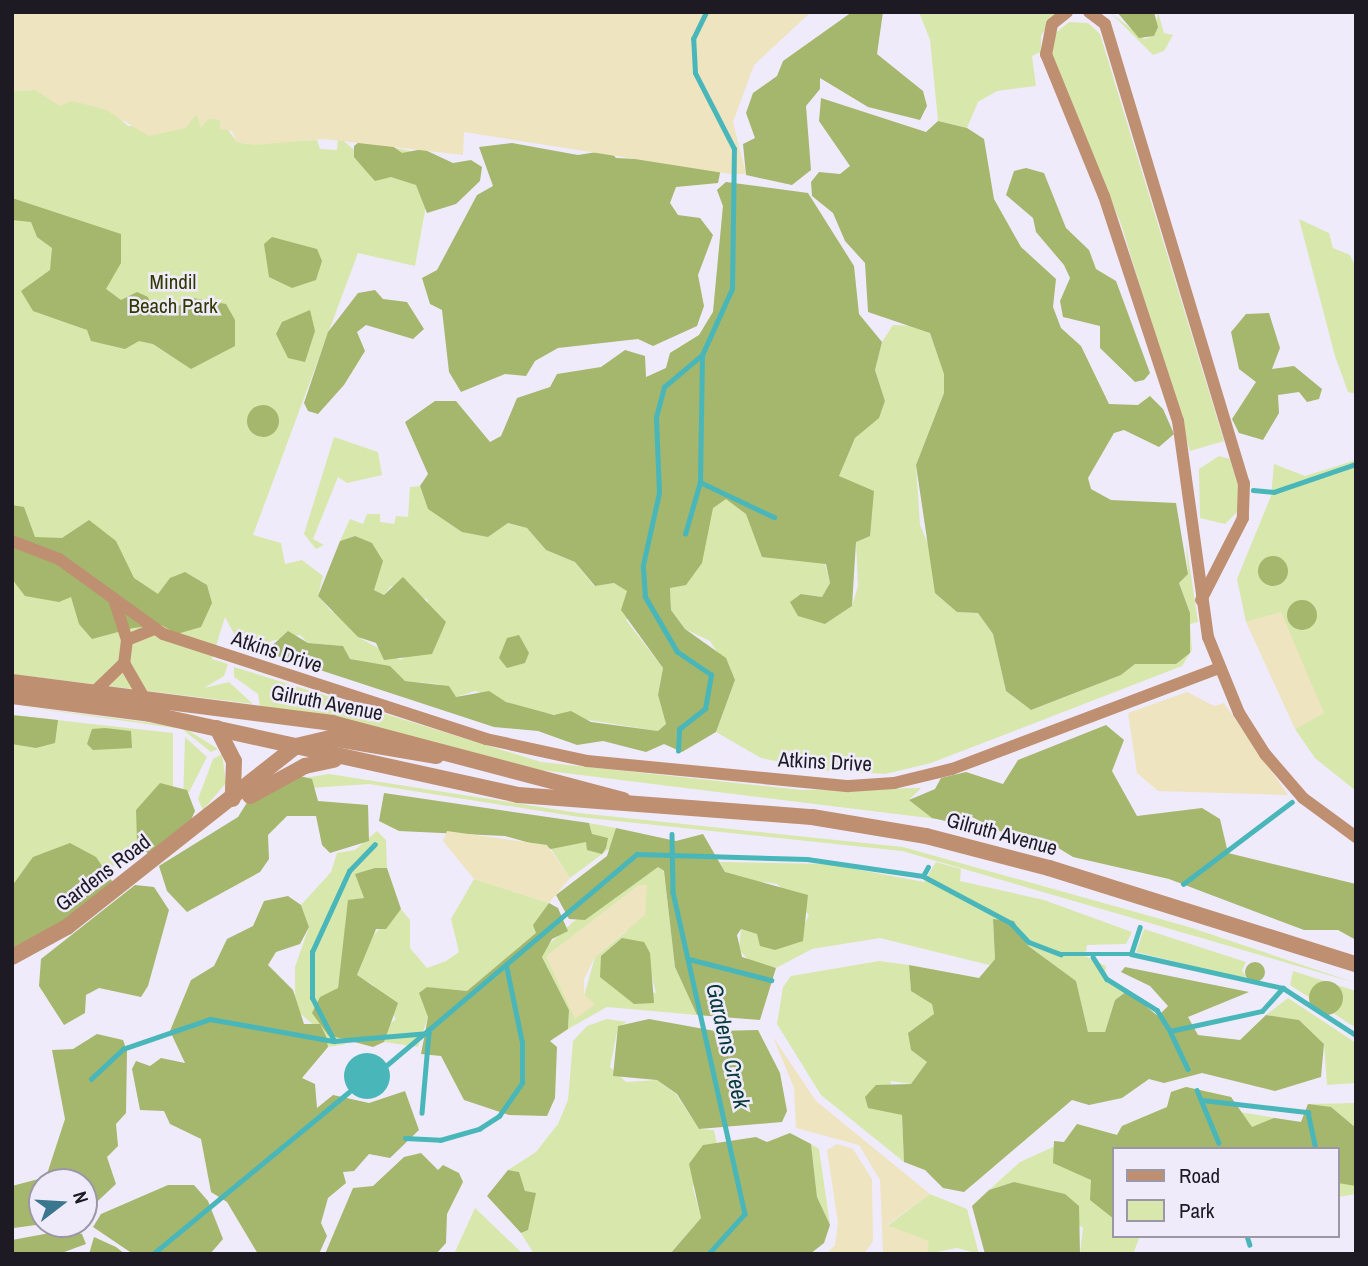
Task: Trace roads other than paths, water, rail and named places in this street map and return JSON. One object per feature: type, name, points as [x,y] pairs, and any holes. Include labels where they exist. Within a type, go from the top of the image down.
[{"type":"street","points":[[1067,12],[1052,24],[1046,54],[1104,196],[1178,421],[1201,600],[1219,668],[1239,713],[1282,777],[1356,837]]},
{"type":"street","points":[[1089,12],[1105,24],[1244,483],[1243,518],[1201,600]]},
{"type":"street","name":"Atkins Drive","points":[[12,541],[59,559],[154,629],[205,649],[524,749],[849,786],[952,769],[1219,668]]},
{"type":"street","points":[[77,703],[97,691],[124,663],[127,640],[114,599]]},
{"type":"street","points":[[127,640],[154,629]]},
{"type":"street","points":[[124,663],[143,696]]},
{"type":"street","name":"Gilruth Avenue","points":[[12,682],[143,696],[332,723],[438,756],[626,801]]},
{"type":"street","name":"Gilruth Avenue","points":[[12,696],[77,703],[217,728],[340,758],[518,795],[626,801],[841,820],[926,836],[1049,868],[1356,964]]},
{"type":"street","points":[[217,728],[234,761],[233,799]]},
{"type":"street","name":"Gardens Road","points":[[12,957],[67,927],[214,816],[296,746],[331,738],[419,758],[438,756]]},
{"type":"street","name":"Gardens Road","points":[[214,816],[305,766],[340,758]]},
{"type":"water","points":[[367,1053],[376,1054],[383,1060],[389,1067],[389,1085],[383,1092],[376,1098],[367,1099],[358,1098],[351,1092],[345,1085],[344,1076],[345,1067],[351,1060],[358,1054]]},
{"type":"waterway","name":"Gardens Creek","points":[[678,751],[679,729],[705,709],[711,675],[677,652],[645,597],[643,565],[659,493],[656,417],[664,387],[702,355],[732,289],[734,149],[695,73],[693,39],[706,12]]},
{"type":"waterway","points":[[685,534],[700,482],[702,355]]},
{"type":"waterway","points":[[1253,490],[1274,492],[1356,464]]},
{"type":"waterway","points":[[700,482],[774,517]]},
{"type":"waterway","points":[[1183,884],[1292,802]]},
{"type":"waterway","name":"Gardens Creek","points":[[672,834],[673,892],[745,1214],[709,1254]]},
{"type":"waterway","points":[[334,1041],[312,998],[312,952],[349,871],[375,844]]},
{"type":"waterway","points":[[387,1065],[637,854],[807,859],[923,876],[928,867]]},
{"type":"waterway","points":[[923,876],[1011,923],[1029,942],[1061,954],[1131,954],[1283,988],[1356,1035]]},
{"type":"waterway","points":[[1131,954],[1140,927]]},
{"type":"waterway","points":[[1093,957],[1107,979],[1157,1010],[1170,1031],[1262,1011],[1283,988]]},
{"type":"waterway","points":[[689,959],[771,980]]},
{"type":"waterway","points":[[405,1138],[440,1140],[479,1129],[499,1116],[522,1083],[522,1043],[506,966]]},
{"type":"waterway","points":[[91,1079],[123,1049],[210,1019],[334,1041],[429,1033],[422,1113]]},
{"type":"waterway","points":[[1170,1031],[1188,1069]]},
{"type":"waterway","points":[[1197,1090],[1219,1143]]},
{"type":"waterway","points":[[153,1254],[349,1092]]},
{"type":"waterway","points":[[1202,1100],[1308,1112],[1315,1146]]},
{"type":"waterway","points":[[1248,1238],[1250,1245]]},
{"type":"park label","name":"Mindil Beach Park","points":[[173,294]]}]
